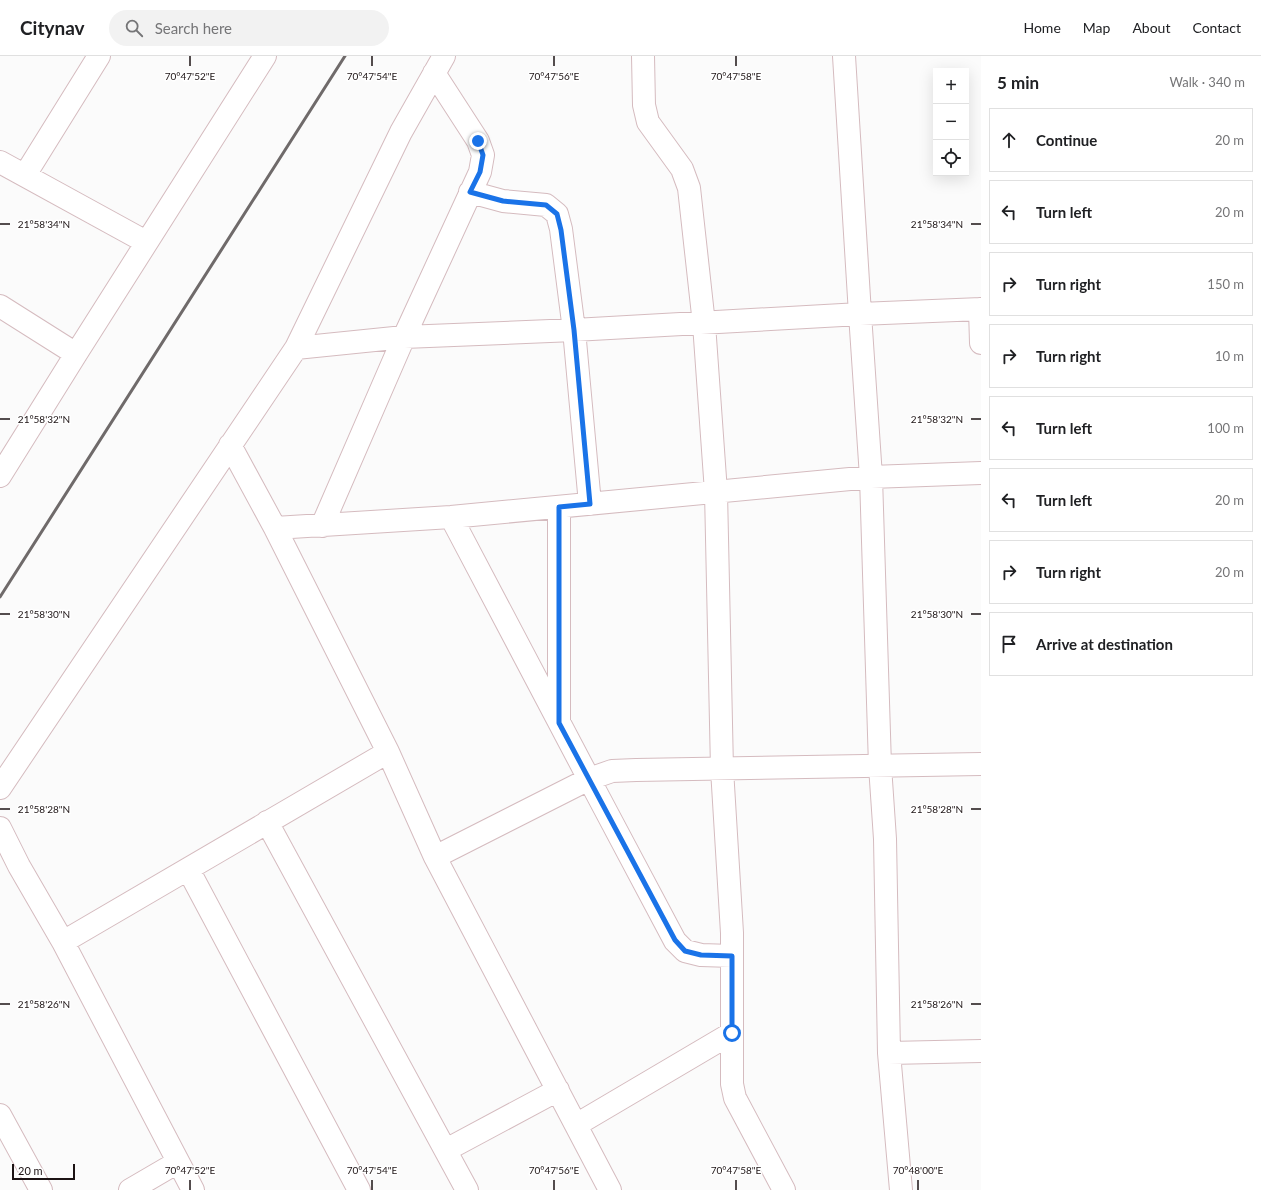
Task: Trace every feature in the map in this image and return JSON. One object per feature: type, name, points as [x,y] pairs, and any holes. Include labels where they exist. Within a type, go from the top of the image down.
[{"type":"street","points":[[25,175],[99,56]]},
{"type":"street","points":[[0,476],[146,242],[265,56]]},
{"type":"street","points":[[643,56],[644,105],[648,122],[682,170],[689,188],[704,324],[716,492],[722,768],[732,934],[732,1084],[735,1098],[784,1190]]},
{"type":"street","points":[[844,56],[871,477],[880,766],[885,839],[889,1053],[901,1190]]},
{"type":"street","points":[[322,526],[404,337],[480,172],[483,155],[478,141],[439,64]]},
{"type":"street","points":[[0,788],[296,348],[401,132],[439,64]]},
{"type":"street","points":[[0,162],[146,242]]},
{"type":"street","points":[[470,192],[503,201],[546,205],[557,214],[561,230],[574,330],[590,504]]},
{"type":"street","points":[[0,306],[76,354]]},
{"type":"street","points":[[296,348],[404,337],[704,324],[860,314],[980,309],[981,343]]},
{"type":"street","points":[[230,445],[275,528],[388,752],[435,857],[610,1190]]},
{"type":"street","points":[[275,528],[451,517],[871,477],[981,472]]},
{"type":"street","points":[[559,507],[559,723]]},
{"type":"street","points":[[451,517],[675,940],[685,951],[701,955],[732,956]]},
{"type":"street","points":[[63,942],[388,752]]},
{"type":"street","points":[[435,857],[589,779],[612,771],[981,764]]},
{"type":"street","points":[[267,822],[467,1190]]},
{"type":"street","points":[[0,828],[19,866],[63,942],[193,1190]]},
{"type":"street","points":[[188,869],[360,1190]]},
{"type":"street","points":[[576,1125],[732,1033]]},
{"type":"street","points":[[889,1053],[981,1051]]},
{"type":"street","points":[[446,1150],[558,1090]]},
{"type":"street","points":[[0,1115],[40,1190]]},
{"type":"street","points":[[130,1190],[178,1162]]},
{"type":"railway","points":[[0,597],[345,56]]},
{"type":"route","points":[[478,141],[483,155],[480,172],[470,192],[503,201],[546,205],[557,214],[561,230],[574,330],[590,504],[559,507],[559,723],[675,940],[685,951],[701,955],[732,956],[732,1033]]}]
